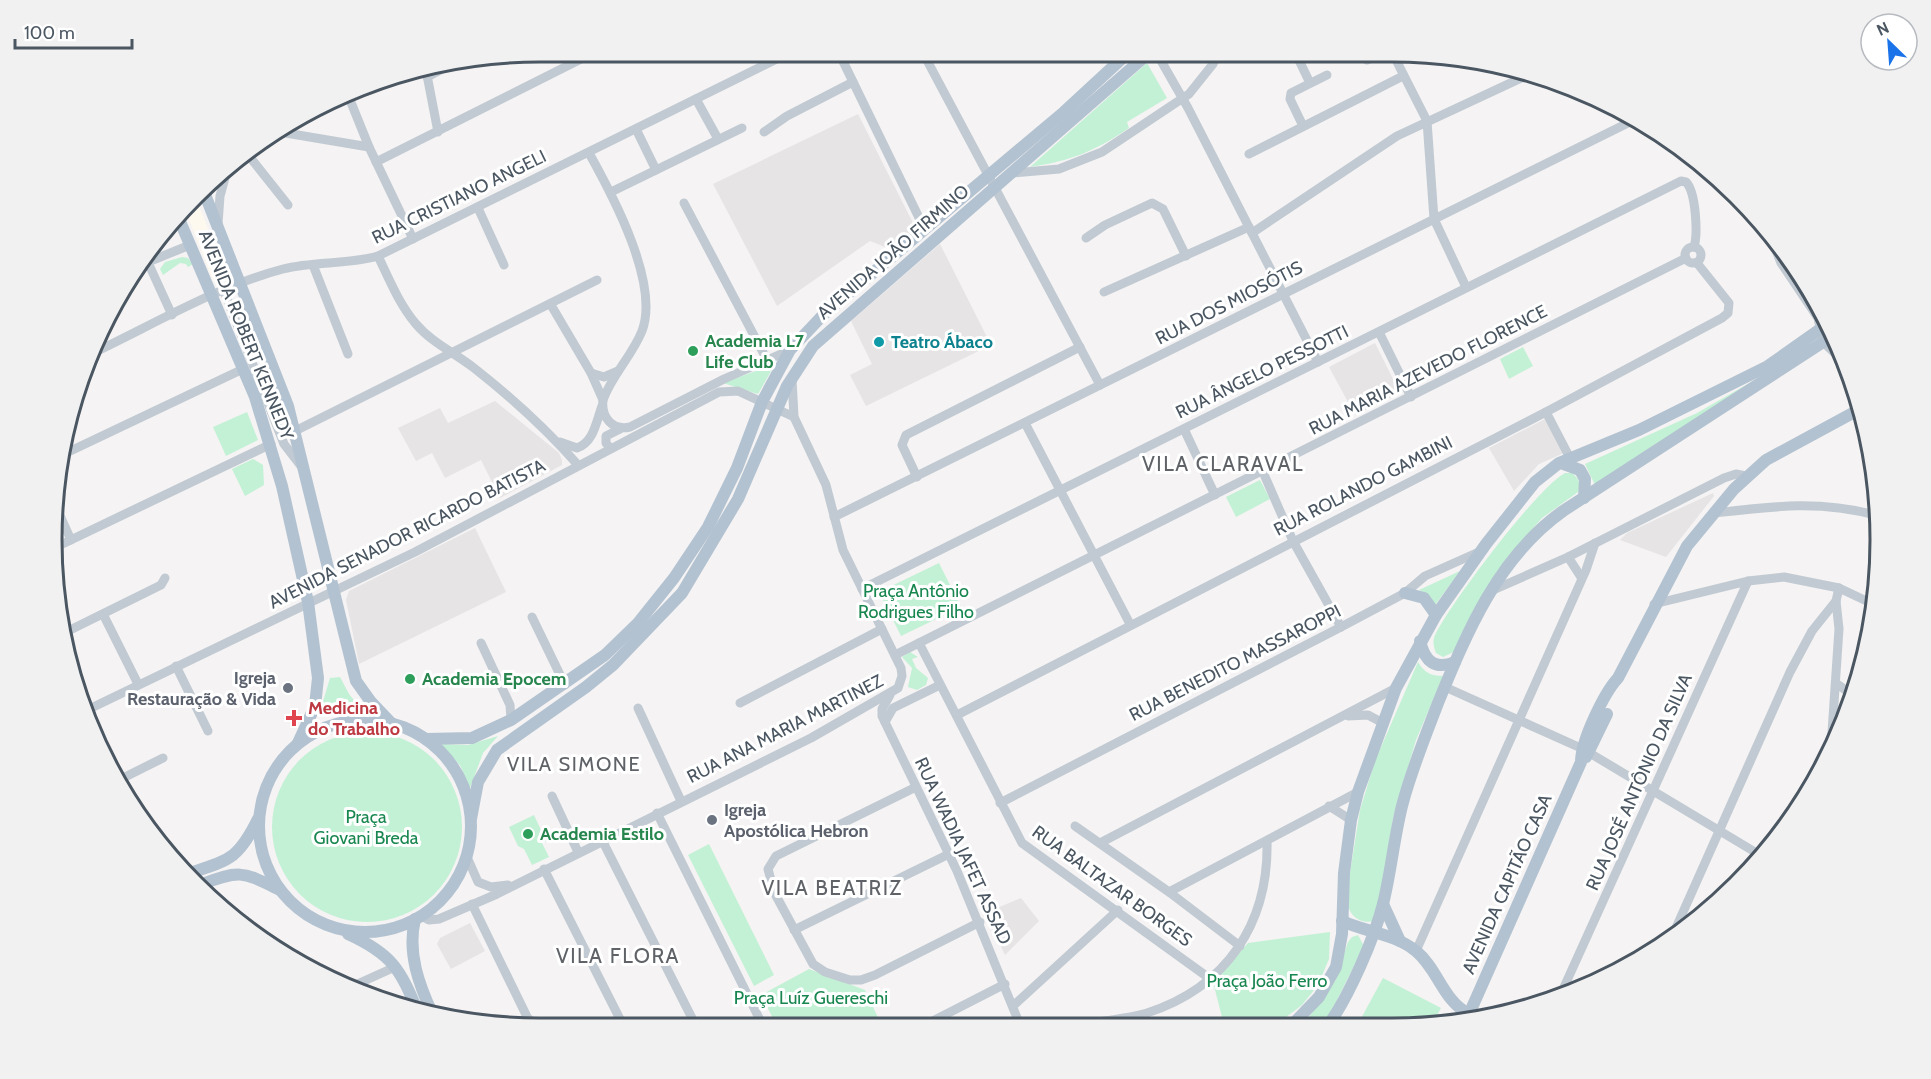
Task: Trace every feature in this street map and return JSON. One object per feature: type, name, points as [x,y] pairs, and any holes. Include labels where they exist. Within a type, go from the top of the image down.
[{"type":"main road","name":"AVENIDA JOÃO FIRMINO","points":[[426,739],[472,738],[512,720],[604,656],[638,623],[674,578],[708,527],[728,490],[762,402],[790,350],[824,314],[989,177],[1118,62]]},
{"type":"main road","name":"AVENIDA JOÃO FIRMINO","points":[[471,819],[478,782],[497,750],[595,680],[682,593],[738,499],[802,359],[827,332],[1139,62]]},
{"type":"main road","name":"AVENIDA ROBERT KENNEDY","points":[[206,198],[269,356],[295,431],[356,681],[371,702],[392,723]]},
{"type":"main road","name":"AVENIDA ROBERT KENNEDY","points":[[181,223],[243,369],[271,444],[308,602],[319,690],[297,745]]},
{"type":"main road","points":[[1299,1018],[1313,1005],[1330,978],[1339,952],[1344,873],[1351,820],[1358,792],[1396,688],[1436,615],[1526,493],[1565,461],[1639,430],[1768,366],[1822,332]]},
{"type":"main road","points":[[1332,1018],[1345,996],[1383,903],[1402,804],[1421,745],[1455,662],[1491,591],[1510,562],[1542,526],[1822,332]]},
{"type":"main road","name":"AVENIDA CAPITÃO CASA","points":[[1475,1010],[1584,755],[1615,694],[1618,678],[1654,604],[1687,546],[1746,476],[1786,448],[1852,413]]},
{"type":"main road","points":[[1565,461],[1581,470],[1585,479],[1584,498]]},
{"type":"main road","points":[[1405,593],[1424,598],[1436,615]]},
{"type":"main road","points":[[1420,641],[1426,658],[1431,664],[1442,666],[1455,662]]},
{"type":"main road","points":[[196,871],[234,857],[246,844],[260,816],[265,791],[272,777],[297,745],[319,731],[342,723],[367,720],[392,723],[426,739],[449,761],[460,777],[471,819],[466,857],[446,894],[418,917],[397,927],[371,931],[331,926]]},
{"type":"main road","points":[[260,816],[263,853],[281,891]]},
{"type":"main road","points":[[207,882],[222,876],[244,873],[281,891],[302,911],[378,949],[396,967],[411,999]]},
{"type":"main road","points":[[1383,903],[1389,922],[1400,941]]},
{"type":"main road","points":[[418,917],[413,928],[415,967],[419,983],[429,1004]]},
{"type":"main road","points":[[1342,921],[1400,941],[1416,951],[1451,999],[1464,1011]]},
{"type":"street","points":[[376,162],[575,62]]},
{"type":"street","name":"RUA CRISTIANO ANGELI","points":[[102,349],[212,296],[284,269],[359,261],[378,256],[772,62]]},
{"type":"street","points":[[843,62],[925,230]]},
{"type":"street","points":[[928,62],[1100,386]]},
{"type":"street","points":[[1162,62],[1318,362]]},
{"type":"street","points":[[1012,173],[1050,171],[1079,163],[1183,99],[1214,62]]},
{"type":"street","points":[[1300,62],[1310,83]]},
{"type":"street","points":[[1395,62],[1427,121],[1434,219],[1466,286]]},
{"type":"street","points":[[1304,126],[1290,96],[1293,91],[1327,75]]},
{"type":"street","points":[[427,76],[438,132]]},
{"type":"street","points":[[1249,154],[1403,76]]},
{"type":"street","points":[[1104,292],[1250,230],[1397,135],[1520,79]]},
{"type":"street","points":[[764,132],[787,116],[853,82]]},
{"type":"street","points":[[696,99],[718,139]]},
{"type":"street","points":[[350,101],[369,147],[413,238]]},
{"type":"street","name":"RUA DOS MIOSÓTIS","points":[[834,517],[1626,124]]},
{"type":"street","points":[[611,192],[742,128]]},
{"type":"street","points":[[636,129],[656,170]]},
{"type":"street","points":[[288,133],[369,147]]},
{"type":"street","points":[[556,440],[571,447],[583,445],[591,436],[602,403],[641,333],[647,299],[640,268],[611,192],[590,153]]},
{"type":"street","points":[[251,159],[288,205]]},
{"type":"street","points":[[218,230],[220,196],[225,180]]},
{"type":"street","name":"RUA ÂNGELO PESSOTTI","points":[[862,589],[1676,183],[1686,182],[1690,189],[1697,237],[1694,247]]},
{"type":"street","points":[[684,203],[767,360]]},
{"type":"street","points":[[1086,238],[1105,225],[1152,203],[1163,209],[1186,256]]},
{"type":"street","points":[[478,208],[504,265]]},
{"type":"street","points":[[155,256],[190,245]]},
{"type":"street","points":[[1694,247],[1701,253],[1697,262],[1692,263],[1686,258],[1687,251],[1694,247]]},
{"type":"street","points":[[378,256],[407,313],[425,333],[501,390],[556,440],[578,465]]},
{"type":"street","name":"RUA MARIA AZEVEDO FLORENCE","points":[[895,655],[1686,258]]},
{"type":"street","name":"RUA ROLANDO GAMBINI","points":[[957,715],[1546,412],[1728,313],[1729,303],[1697,262]]},
{"type":"street","points":[[1781,263],[1792,280]]},
{"type":"street","points":[[149,265],[172,315]]},
{"type":"street","points":[[313,265],[348,354]]},
{"type":"street","points":[[295,431],[597,280]]},
{"type":"street","name":"AVENIDA ROBERT KENNEDY","points":[[224,291],[284,444],[304,470]]},
{"type":"street","points":[[551,305],[591,373],[608,422],[620,429]]},
{"type":"street","points":[[1379,332],[1411,397]]},
{"type":"street","points":[[917,477],[902,445],[906,435],[1080,347]]},
{"type":"street","points":[[610,448],[606,443],[606,436],[790,350]]},
{"type":"street","points":[[70,451],[243,369]]},
{"type":"street","points":[[591,373],[606,376],[620,370]]},
{"type":"street","name":"RUA ANA MARIA MARTINEZ","points":[[418,917],[435,920],[514,884],[811,738],[891,693],[901,682],[901,668],[843,550],[821,473],[794,417],[792,377]]},
{"type":"street","name":"AVENIDA SENADOR RICARDO BATISTA","points":[[92,707],[468,525],[719,392],[728,390],[762,402]]},
{"type":"street","points":[[743,394],[757,415]]},
{"type":"street","points":[[762,402],[794,417]]},
{"type":"street","points":[[1546,412],[1565,461]]},
{"type":"street","points":[[1025,423],[1130,624]]},
{"type":"street","points":[[1184,429],[1215,495]]},
{"type":"street","points":[[62,544],[271,444]]},
{"type":"street","points":[[1263,472],[1293,541],[1341,627]]},
{"type":"street","points":[[1491,591],[1568,557],[1724,477],[1736,474],[1746,476]]},
{"type":"street","points":[[1715,513],[1809,504],[1846,507],[1868,513]]},
{"type":"street","points":[[63,521],[71,540]]},
{"type":"street","points":[[1416,951],[1595,543]]},
{"type":"street","name":"RUA BENEDITO MASSAROPPI","points":[[1000,803],[1405,593],[1425,576],[1483,550]]},
{"type":"street","points":[[1568,557],[1581,577]]},
{"type":"street","points":[[1510,562],[1514,571],[1526,576]]},
{"type":"street","points":[[1654,604],[1748,581],[1784,577],[1839,588],[1865,600]]},
{"type":"street","points":[[70,630],[161,585],[165,578]]},
{"type":"street","name":"RUA JOSÉ ANTÔNIO DA SILVA","points":[[1565,984],[1748,581]]},
{"type":"street","points":[[1834,721],[1839,629],[1836,601],[1839,588]]},
{"type":"street","points":[[1679,921],[1790,672],[1812,631],[1836,601]]},
{"type":"street","points":[[103,614],[138,684]]},
{"type":"street","points":[[532,617],[565,685]]},
{"type":"street","points":[[740,703],[882,629]]},
{"type":"street","points":[[481,643],[510,705],[512,720]]},
{"type":"street","name":"RUA BALTAZAR BORGES","points":[[919,643],[1022,843],[1118,910],[1209,978]]},
{"type":"street","points":[[176,666],[208,731]]},
{"type":"street","points":[[901,682],[906,690],[919,695]]},
{"type":"street","points":[[1837,684],[1845,690]]},
{"type":"street","points":[[885,722],[893,708],[940,685]]},
{"type":"street","points":[[1445,687],[1518,719],[1653,792],[1754,852]]},
{"type":"street","points":[[1100,843],[1396,688]]},
{"type":"street","points":[[885,722],[881,711],[891,693]]},
{"type":"street","points":[[510,705],[523,712]]},
{"type":"street","points":[[638,708],[681,801]]},
{"type":"street","points":[[1340,717],[1362,714],[1383,723]]},
{"type":"street","name":"RUA WADIA JAFET ASSAD","points":[[885,722],[980,922],[1017,1018]]},
{"type":"street","points":[[125,777],[163,758]]},
{"type":"street","points":[[916,787],[786,850],[770,862],[770,880],[794,930],[816,968],[855,981],[895,966],[980,922]]},
{"type":"street","points":[[1169,891],[1358,792]]},
{"type":"street","points":[[552,796],[578,852]]},
{"type":"street","points":[[1329,807],[1351,820]]},
{"type":"street","points":[[657,813],[759,1018]]},
{"type":"street","points":[[1075,826],[1169,891],[1240,946]]},
{"type":"street","points":[[602,840],[692,1018]]},
{"type":"street","points":[[1114,1018],[1146,1013],[1186,995],[1209,978],[1240,946],[1254,922],[1261,902],[1267,865],[1267,841]]},
{"type":"street","points":[[794,930],[949,854]]},
{"type":"street","points":[[466,857],[474,876],[485,886],[514,884]]},
{"type":"street","points":[[544,869],[619,1018]]},
{"type":"street","points":[[472,904],[528,1017]]},
{"type":"street","points":[[1013,1006],[1118,910]]},
{"type":"street","points":[[361,982],[396,967]]},
{"type":"street","points":[[939,1018],[1005,984]]},
{"type":"shaded area","points":[[858,114],[912,221],[914,233],[906,241],[885,247],[870,241],[777,306],[713,184]]},
{"type":"shaded area","points":[[199,205],[226,276],[213,281],[188,216]]},
{"type":"shaded area","points":[[940,244],[991,345],[866,406],[850,375],[872,364],[851,321]]},
{"type":"shaded area","points":[[1375,343],[1396,385],[1396,395],[1355,415],[1329,367]]},
{"type":"shaded area","points":[[495,401],[559,453],[562,460],[562,465],[500,498],[481,460],[445,478],[432,453],[416,461],[398,428],[440,408],[448,423]]},
{"type":"shaded area","points":[[1545,419],[1564,453],[1539,464],[1514,491],[1489,448]]},
{"type":"shaded area","points":[[1713,493],[1714,496],[1666,557],[1620,540],[1627,533]]},
{"type":"shaded area","points":[[475,528],[506,592],[359,664],[346,600],[349,591]]},
{"type":"shaded area","points":[[1021,898],[1039,921],[1005,955],[985,913]]},
{"type":"shaded area","points":[[470,923],[485,951],[451,969],[437,944],[440,938]]},
{"type":"green space","points":[[1147,63],[1167,98],[1127,122],[1129,128],[1094,149],[1058,162],[1030,167]]},
{"type":"green space","points":[[182,257],[188,258],[193,264],[188,267],[180,263],[163,275],[160,269],[165,262]]},
{"type":"green space","points":[[1523,347],[1533,366],[1509,379],[1500,359]]},
{"type":"green space","points":[[775,364],[758,394],[723,383]]},
{"type":"green space","points":[[1774,369],[1595,485],[1585,464],[1697,413]]},
{"type":"green space","points":[[247,412],[258,440],[226,456],[213,427]]},
{"type":"green space","points":[[253,459],[263,465],[264,485],[245,496],[232,469]]},
{"type":"green space","points":[[1565,473],[1572,473],[1578,479],[1578,492],[1542,518],[1513,551],[1456,651],[1443,657],[1436,653],[1433,642],[1435,635],[1458,598],[1515,523],[1552,483]]},
{"type":"green space","points":[[1260,480],[1270,499],[1236,517],[1226,497]]},
{"type":"green space","name":"Praça Antônio Rodrigues Filho","points":[[939,563],[961,607],[901,636],[879,592]]},
{"type":"green space","points":[[1460,571],[1435,605],[1430,596],[1419,590]]},
{"type":"green space","points":[[910,652],[918,657],[912,659],[916,668],[928,678],[926,685],[917,690],[908,687],[912,668],[902,657]]},
{"type":"green space","points":[[1418,662],[1428,673],[1443,676],[1416,740],[1393,818],[1378,914],[1375,921],[1359,920],[1349,909],[1346,898],[1360,810],[1375,761]]},
{"type":"green space","points":[[340,677],[349,694],[362,710],[319,715],[330,678]]},
{"type":"green space","name":"Praça Giovani Breda","points":[[367,732],[394,736],[420,748],[434,760],[446,774],[458,800],[462,827],[458,854],[446,880],[434,894],[420,906],[394,918],[367,922],[340,918],[314,906],[300,894],[288,880],[276,854],[272,827],[276,800],[288,774],[300,760],[314,748],[340,736]]},
{"type":"green space","points":[[498,736],[483,753],[470,788],[460,765],[439,744],[468,745]]},
{"type":"green space","name":"Academia Estilo","points":[[534,815],[546,841],[542,843],[549,857],[532,865],[524,849],[518,846],[509,827]]},
{"type":"green space","points":[[709,844],[774,975],[754,986],[688,855]]},
{"type":"green space","name":"Praça João Ferro","points":[[1330,932],[1329,959],[1318,985],[1302,1005],[1285,1018],[1222,1018],[1213,982],[1248,943]]},
{"type":"green space","points":[[1358,935],[1364,946],[1328,1018],[1308,1018],[1335,981],[1348,942],[1352,937]]},
{"type":"green space","name":"Praça Luíz Guereschi","points":[[809,969],[865,990],[878,1018],[773,1018],[761,995]]},
{"type":"green space","points":[[1383,978],[1441,1008],[1437,1015],[1361,1018]]},
{"type":"place","name":"Teatro Ábaco","points":[[879,342]]},
{"type":"place","name":"Academia L7 Life Club","points":[[693,351]]},
{"type":"place","name":"Academia Epocem","points":[[410,679]]},
{"type":"place","name":"Igreja Restauração & Vida","points":[[288,688]]},
{"type":"place","name":"Medicina do Trabalho","points":[[294,718]]},
{"type":"place","name":"Igreja Apostólica Hebron","points":[[712,820]]},
{"type":"place","name":"Academia Estilo","points":[[528,834]]},
{"type":"district","name":"VILA CLARAVAL","points":[[1223,463]]},
{"type":"district","name":"VILA SIMONE","points":[[574,764]]},
{"type":"district","name":"VILA BEATRIZ","points":[[832,887]]},
{"type":"district","name":"VILA FLORA","points":[[618,955]]}]
